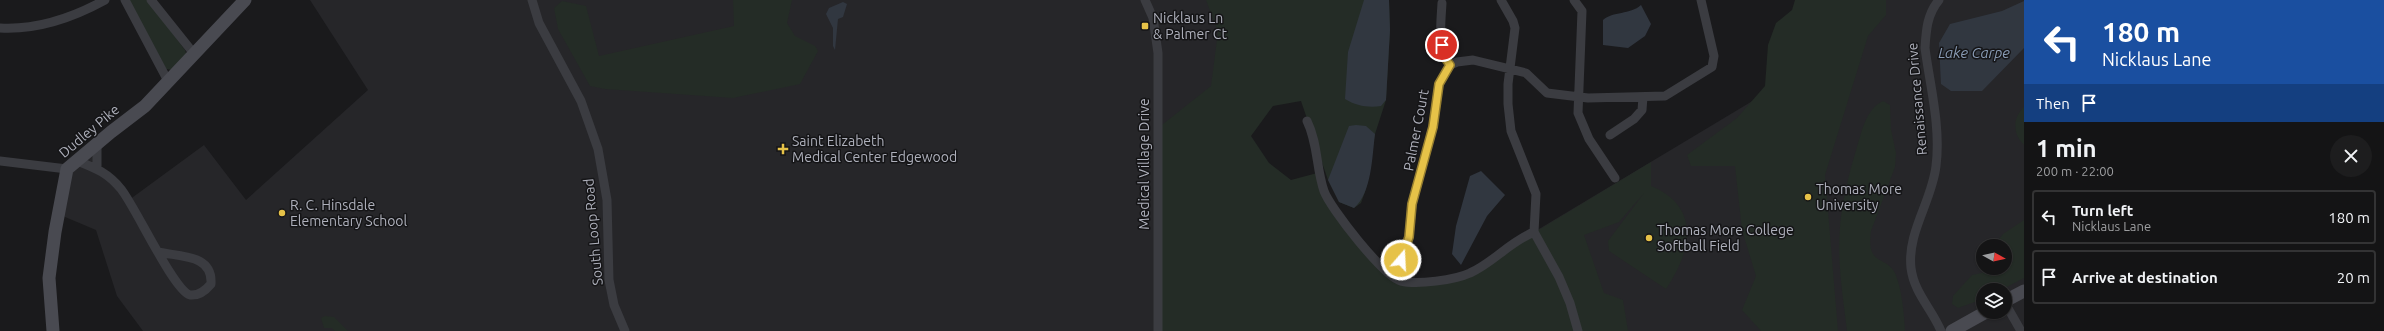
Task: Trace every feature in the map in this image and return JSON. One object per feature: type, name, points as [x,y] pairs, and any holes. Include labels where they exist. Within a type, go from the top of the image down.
[{"type":"street","points":[[0,28],[51,22],[87,10],[105,0]]},
{"type":"street","points":[[125,0],[169,83]]},
{"type":"street","points":[[151,0],[195,54]]},
{"type":"street","name":"Dudley Pike","points":[[53,331],[49,278],[55,232],[71,165],[145,106],[169,83],[245,0]]},
{"type":"street","name":"South Loop Road","points":[[532,0],[539,23],[581,101],[598,149],[607,200],[609,280],[614,305],[625,331]]},
{"type":"street","name":"Medical Village Drive","points":[[1145,0],[1153,18],[1158,53],[1158,331]]},
{"type":"street","points":[[1501,0],[1513,21],[1515,28],[1508,104],[1511,131],[1536,194],[1534,232],[1559,277],[1570,303],[1578,331]]},
{"type":"street","points":[[1574,0],[1582,11],[1579,98],[1577,105],[1581,122],[1589,138],[1615,178]]},
{"type":"street","points":[[1442,3],[1443,55],[1450,65],[1457,62],[1473,60],[1510,70],[1526,72],[1547,93],[1579,98],[1643,97],[1670,94],[1712,67],[1714,56],[1701,0]]},
{"type":"street","name":"Renaissance Drive","points":[[1939,0],[1929,16],[1925,41],[1938,139],[1937,164],[1911,250],[1911,269],[1915,284],[1941,331]]},
{"type":"street","name":"Palmer Court","points":[[1401,260],[1409,237],[1412,204],[1433,127],[1439,84],[1450,65]]},
{"type":"street","points":[[1610,135],[1642,110],[1643,97]]},
{"type":"street","points":[[1307,121],[1316,146],[1324,190],[1330,204],[1360,241],[1397,279],[1422,281],[1464,275],[1482,266],[1516,240],[1534,232]]},
{"type":"street","points":[[97,143],[97,168]]},
{"type":"street","points":[[0,161],[97,168],[107,175],[129,200],[158,252],[186,292],[198,294],[206,291],[211,284],[210,269],[204,263],[197,260],[158,252]]},
{"type":"street","points":[[2012,298],[2024,291]]},
{"type":"street","points":[[2012,316],[2020,331]]},
{"type":"street","points":[[1952,331],[1976,318]]},
{"type":"shaded area","points":[[129,0],[148,0],[185,50],[187,56],[172,70],[166,69]]},
{"type":"shaded area","name":"Saint Elizabeth Medical Center Edgewood","points":[[310,0],[1210,0],[1230,33],[1158,331],[143,331],[117,296],[96,230],[58,214],[65,176],[97,143],[97,168],[129,200],[204,145],[246,200],[368,90]]},
{"type":"shaded area","points":[[733,0],[792,0],[787,23],[795,36],[815,46],[818,51],[800,84],[733,98],[605,89],[590,86],[558,29],[554,8],[562,1],[586,6],[599,56],[734,26]]},
{"type":"shaded area","points":[[1206,0],[1389,0],[1390,30],[1386,100],[1375,134],[1366,189],[1361,203],[1354,208],[1339,202],[1328,180],[1301,101],[1273,106],[1251,136],[1269,163],[1291,180],[1321,172],[1333,210],[1401,281],[1464,275],[1651,162],[1651,186],[1667,195],[1678,206],[1685,218],[1687,232],[1686,246],[1675,275],[1666,289],[1609,251],[1608,241],[1644,193],[1619,222],[1584,235],[1604,293],[1623,300],[1628,331],[1158,331],[1158,128],[1211,86],[1218,32]]},
{"type":"shaded area","points":[[1795,0],[1886,0],[1886,15],[1868,36],[1825,175],[1838,331],[1761,331],[1742,310],[1756,276],[1742,230],[1735,166],[1691,166],[1687,155],[1737,118],[1765,86],[1768,45],[1776,23],[1792,10]]},
{"type":"shaded area","name":"Thomas More University","points":[[1828,0],[2024,0],[2024,331],[1578,331],[1534,232],[1831,54]]},
{"type":"shaded area","points":[[1883,101],[1890,105],[1891,130],[1896,153],[1895,167],[1871,231],[1870,242],[1871,250],[1874,255],[1887,264],[1895,273],[1901,294],[1905,331],[1847,331],[1839,253],[1842,207],[1854,157],[1863,128],[1872,109]]},
{"type":"shaded area","points":[[2024,107],[2024,145],[2017,136],[2015,126],[2020,111]]},
{"type":"shaded area","points":[[2024,220],[2024,278],[2012,284],[2012,283],[1976,283],[1976,302],[1958,308],[1952,304],[1953,296],[1972,275],[2012,275],[2012,239],[1999,239],[2003,234]]},
{"type":"shaded area","points":[[325,316],[334,317],[348,331],[335,331],[332,328],[324,328],[321,318]]},
{"type":"water","points":[[1364,0],[1389,0],[1390,30],[1386,100],[1381,106],[1363,106],[1345,99],[1348,52]]},
{"type":"water","name":"Lake Carpe","points":[[2024,1],[2024,48],[1982,91],[1951,91],[1941,84],[1939,43],[1950,24],[2002,11]]},
{"type":"water","points":[[843,2],[847,4],[843,17],[838,19],[835,50],[833,46],[833,28],[826,14],[829,8]]},
{"type":"water","points":[[1641,5],[1651,24],[1645,36],[1628,48],[1603,45],[1603,20],[1612,15],[1632,10]]},
{"type":"water","points":[[1349,126],[1366,126],[1375,134],[1368,184],[1360,201],[1354,208],[1339,202],[1328,180]]},
{"type":"water","points":[[1481,171],[1505,195],[1487,216],[1461,265],[1452,254],[1456,226],[1470,176]]},
{"type":"place","name":"Nicklaus Ln & Palmer Ct","points":[[1145,26]]},
{"type":"place","name":"Saint Elizabeth Medical Center Edgewood","points":[[783,149]]},
{"type":"place","name":"Thomas More University","points":[[1808,197]]},
{"type":"place","name":"R. C. Hinsdale Elementary School","points":[[282,213]]},
{"type":"place","name":"Thomas More College Softball Field","points":[[1649,238]]},
{"type":"route","points":[[1401,260],[1409,237],[1412,204],[1421,177],[1433,127],[1439,84],[1442,75],[1450,65],[1443,55],[1442,45]]}]
